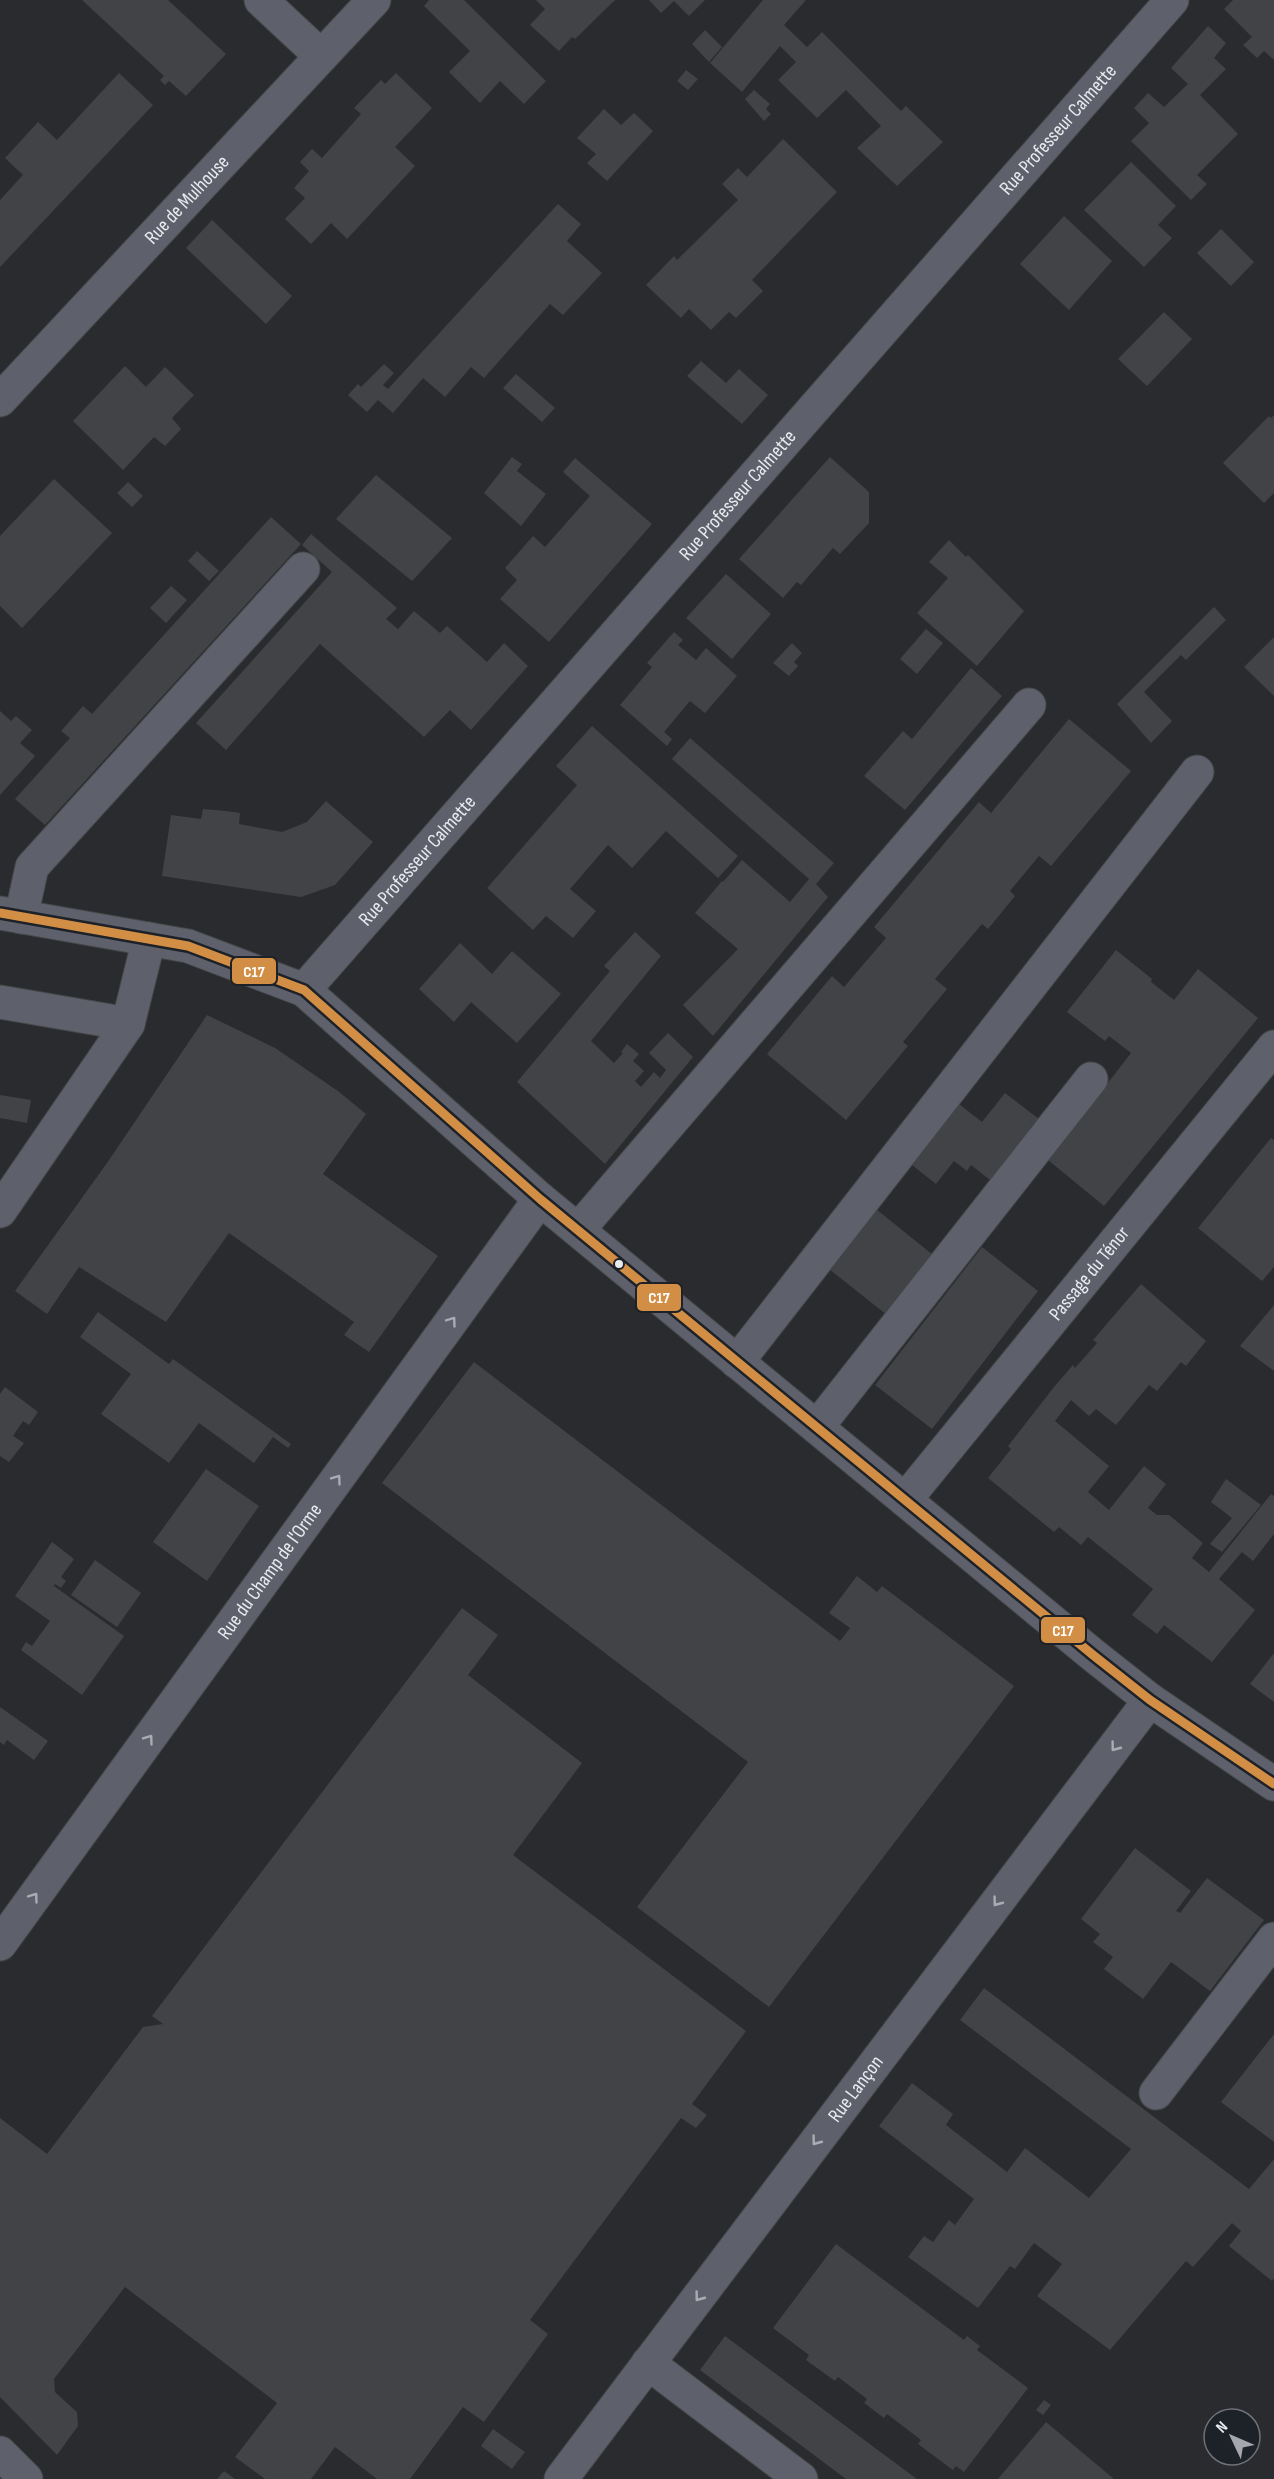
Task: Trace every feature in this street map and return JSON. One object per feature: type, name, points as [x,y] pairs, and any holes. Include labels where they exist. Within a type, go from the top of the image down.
[{"type":"street","points":[[261,0],[321,56]]},
{"type":"street","name":"Rue de Mulhouse","points":[[0,400],[374,0]]},
{"type":"street","name":"Rue Professeur Calmette","points":[[304,990],[1172,0]]},
{"type":"street","points":[[303,569],[32,867],[10,915],[188,946],[304,990],[540,1199],[905,1500],[1150,1700],[1274,1784]]},
{"type":"street","points":[[578,1230],[1029,705]]},
{"type":"street","points":[[738,1362],[1197,772]]},
{"type":"street","points":[[0,1211],[128,1024],[149,939]]},
{"type":"street","points":[[0,1002],[128,1024]]},
{"type":"street","name":"Passage du Ténor","points":[[905,1500],[1274,1047]]},
{"type":"street","points":[[817,1427],[1091,1079]]},
{"type":"street","name":"Rue du Champ de l'Orme","points":[[0,1944],[540,1199]]},
{"type":"street","name":"Rue Lançon","points":[[561,2479],[1150,1700]]},
{"type":"street","points":[[1156,2093],[1274,1939]]},
{"type":"street","points":[[648,2363],[801,2479]]},
{"type":"street","points":[[0,2453],[26,2479]]},
{"type":"building","points":[[82,0],[168,0],[226,54],[186,96],[169,81],[165,85],[160,80],[164,76]]},
{"type":"building","points":[[429,0],[464,0],[546,81],[524,104],[500,81],[480,103],[449,72],[470,51],[424,6]]},
{"type":"building","points":[[536,0],[615,0],[575,39],[572,37],[559,51],[530,25],[545,9]]},
{"type":"building","points":[[649,0],[705,0],[689,16],[674,1],[661,13]]},
{"type":"building","points":[[763,0],[806,0],[784,25],[807,47],[822,32],[901,111],[906,106],[943,142],[897,186],[857,148],[881,126],[846,90],[817,118],[778,80],[796,62],[780,46],[742,92],[710,63]]},
{"type":"building","points":[[1233,0],[1274,0],[1274,60],[1264,51],[1257,58],[1243,45],[1252,37],[1224,9]]},
{"type":"building","points":[[1208,26],[1226,43],[1214,58],[1226,69],[1200,95],[1238,134],[1197,175],[1207,184],[1191,200],[1131,141],[1149,123],[1134,108],[1148,93],[1164,107],[1188,84],[1171,68]]},
{"type":"building","points":[[705,30],[722,47],[709,62],[692,44]]},
{"type":"building","points":[[686,70],[698,79],[688,90],[677,81]]},
{"type":"building","points":[[119,73],[153,105],[0,267],[0,200],[23,175],[5,158],[38,122],[57,140]]},
{"type":"building","points":[[396,73],[432,108],[395,147],[415,166],[347,239],[331,223],[311,244],[285,219],[305,198],[294,188],[309,171],[300,162],[312,149],[322,158],[361,114],[354,108],[381,80],[385,84]]},
{"type":"building","points":[[754,90],[770,104],[766,109],[771,114],[764,121],[745,99]]},
{"type":"building","points":[[604,109],[621,125],[634,113],[653,131],[607,181],[587,163],[596,154],[577,138]]},
{"type":"building","points":[[783,139],[837,192],[752,280],[763,291],[736,318],[729,312],[711,330],[689,309],[681,318],[646,285],[674,256],[677,260],[738,200],[722,184],[738,168],[747,177]]},
{"type":"building","points":[[1131,162],[1176,206],[1158,225],[1172,238],[1144,267],[1084,210]]},
{"type":"building","points":[[558,204],[581,224],[567,241],[602,273],[563,315],[550,304],[484,378],[471,367],[445,397],[423,378],[393,413],[378,400],[367,412],[348,395],[358,384],[361,387],[384,364],[394,373],[383,385],[388,389]]},
{"type":"building","points":[[1064,216],[1112,261],[1069,310],[1020,264]]},
{"type":"building","points":[[212,220],[292,296],[266,324],[186,248]]},
{"type":"building","points":[[1221,229],[1254,262],[1231,286],[1197,253]]},
{"type":"building","points":[[1164,312],[1192,339],[1147,386],[1118,359]]},
{"type":"building","points":[[701,361],[726,383],[739,369],[768,395],[742,424],[687,376]]},
{"type":"building","points":[[125,366],[146,387],[165,367],[194,395],[172,418],[181,429],[165,446],[154,437],[123,470],[73,421]]},
{"type":"building","points":[[516,374],[555,408],[542,422],[503,388]]},
{"type":"building","points":[[1274,415],[1274,493],[1264,503],[1223,463],[1269,416],[1271,418]]},
{"type":"building","points":[[512,457],[522,464],[517,471],[546,494],[521,526],[484,493]]},
{"type":"building","points":[[830,457],[869,492],[869,523],[840,554],[833,548],[801,585],[797,582],[783,598],[739,559]]},
{"type":"building","points":[[575,458],[652,524],[549,642],[500,599],[517,580],[505,568],[533,536],[545,547],[590,496],[563,472]]},
{"type":"building","points":[[376,475],[452,538],[412,581],[336,519]]},
{"type":"building","points":[[54,479],[112,533],[22,628],[0,606],[0,536]]},
{"type":"building","points":[[128,482],[143,496],[132,507],[117,493]]},
{"type":"building","points":[[271,517],[301,544],[45,825],[15,799],[70,738],[61,731],[83,706],[92,714]]},
{"type":"building","points":[[311,534],[397,608],[386,619],[398,629],[414,611],[440,633],[447,626],[487,662],[504,643],[528,666],[471,730],[450,710],[424,737],[320,644],[226,750],[196,723],[332,572],[302,545]]},
{"type":"building","points":[[949,540],[966,557],[968,555],[1024,611],[977,666],[917,613],[948,578],[929,562]]},
{"type":"building","points":[[197,551],[219,571],[209,581],[188,561]]},
{"type":"building","points":[[726,574],[771,614],[732,659],[686,618]]},
{"type":"building","points":[[171,586],[187,600],[166,623],[150,608]]},
{"type":"building","points":[[1214,607],[1226,620],[1186,660],[1181,655],[1144,692],[1172,721],[1151,743],[1117,704]]},
{"type":"building","points":[[926,629],[943,643],[917,674],[900,659]]},
{"type":"building","points":[[674,632],[683,640],[678,645],[696,660],[706,648],[737,676],[705,713],[690,701],[664,732],[672,739],[667,746],[620,705],[652,667],[647,663]]},
{"type":"building","points":[[1274,637],[1274,696],[1244,667]]},
{"type":"building","points":[[792,643],[802,653],[794,662],[798,666],[789,676],[773,663]]},
{"type":"building","points":[[971,668],[1002,696],[905,810],[864,776],[903,731],[912,739]]},
{"type":"building","points":[[0,711],[11,721],[16,716],[32,730],[20,743],[35,756],[0,795]]},
{"type":"building","points":[[1069,719],[1131,771],[1051,866],[1039,856],[1010,891],[1015,896],[988,929],[982,924],[935,979],[947,989],[903,1042],[908,1046],[846,1120],[767,1054],[832,976],[844,987],[886,938],[874,927],[979,802],[991,813]]},
{"type":"building","points":[[592,726],[738,856],[718,878],[666,831],[632,868],[608,845],[570,889],[596,911],[573,938],[546,916],[533,930],[487,888],[577,785],[556,766]]},
{"type":"building","points":[[690,738],[834,863],[816,884],[828,897],[713,1036],[683,1005],[738,949],[695,913],[742,860],[790,902],[809,879],[672,759]]},
{"type":"building","points":[[326,801],[373,842],[335,885],[301,897],[162,876],[171,815],[201,819],[203,809],[240,813],[239,824],[282,832],[307,822]]},
{"type":"building","points":[[635,932],[661,956],[591,1041],[614,1063],[627,1044],[639,1054],[633,1061],[644,1071],[635,1081],[641,1087],[654,1072],[660,1078],[666,1070],[649,1053],[668,1033],[693,1057],[605,1164],[517,1082],[610,971],[604,966]]},
{"type":"building","points":[[460,943],[492,974],[512,951],[561,994],[517,1043],[471,1002],[454,1022],[419,989]]},
{"type":"building","points":[[1116,950],[1174,1000],[1198,969],[1258,1018],[1104,1206],[1048,1160],[1131,1053],[1109,1036],[1105,1041],[1067,1012]]},
{"type":"building","points":[[207,1015],[275,1048],[338,1091],[366,1114],[323,1174],[438,1256],[369,1352],[344,1335],[354,1322],[229,1233],[166,1322],[79,1267],[47,1314],[15,1291],[107,1163]]},
{"type":"building","points":[[1005,1093],[1043,1122],[994,1183],[971,1165],[967,1171],[954,1161],[936,1184],[912,1165],[959,1104],[982,1122]]},
{"type":"building","points":[[0,1095],[31,1100],[27,1123],[0,1118]]},
{"type":"building","points":[[1271,1138],[1274,1140],[1274,1267],[1262,1281],[1198,1228]]},
{"type":"building","points":[[876,1209],[933,1255],[887,1315],[829,1269]]},
{"type":"building","points":[[982,1247],[1038,1291],[932,1429],[875,1385]]},
{"type":"building","points":[[1141,1284],[1206,1341],[1186,1366],[1181,1362],[1157,1391],[1149,1385],[1116,1425],[1096,1409],[1089,1416],[1071,1400],[1055,1421],[1109,1466],[1088,1492],[1109,1510],[1144,1466],[1166,1484],[1148,1508],[1157,1515],[1169,1515],[1203,1543],[1192,1558],[1209,1572],[1271,1494],[1274,1496],[1274,1534],[1253,1561],[1242,1552],[1219,1579],[1255,1610],[1212,1662],[1164,1625],[1157,1634],[1132,1615],[1153,1589],[1088,1537],[1081,1545],[1059,1527],[1054,1532],[988,1478],[1011,1449],[1008,1446],[1054,1387],[1097,1343],[1093,1340]]},
{"type":"building","points":[[1274,1305],[1274,1371],[1240,1346]]},
{"type":"building","points":[[98,1312],[169,1364],[173,1359],[291,1444],[288,1448],[273,1437],[254,1463],[199,1423],[169,1463],[101,1414],[131,1374],[80,1337]]},
{"type":"building","points":[[474,1362],[840,1641],[850,1628],[829,1613],[857,1576],[877,1592],[882,1586],[1014,1686],[769,2007],[637,1907],[748,1762],[382,1483]]},
{"type":"building","points":[[5,1387],[38,1412],[29,1425],[23,1421],[13,1436],[24,1443],[9,1462],[0,1456],[0,1394]]},
{"type":"building","points":[[206,1469],[259,1506],[207,1581],[153,1542]]},
{"type":"building","points":[[1226,1479],[1261,1505],[1222,1552],[1210,1544],[1232,1518],[1211,1502]]},
{"type":"building","points":[[52,1542],[74,1559],[61,1577],[66,1581],[61,1588],[55,1584],[54,1586],[124,1636],[82,1695],[21,1650],[26,1642],[32,1646],[50,1621],[15,1596]]},
{"type":"building","points":[[95,1560],[141,1593],[117,1627],[71,1595]]},
{"type":"building","points":[[462,1608],[498,1635],[468,1675],[582,1763],[513,1855],[746,2031],[692,2104],[707,2115],[696,2128],[681,2118],[530,2320],[548,2334],[484,2422],[463,2407],[410,2479],[377,2479],[335,2447],[311,2479],[265,2479],[235,2457],[277,2403],[125,2287],[54,2379],[55,2392],[77,2412],[78,2426],[57,2455],[0,2397],[0,2118],[47,2154],[143,2027],[163,2024],[152,2016]]},
{"type":"building","points":[[1274,1653],[1274,1702],[1250,1684]]},
{"type":"building","points":[[0,1707],[48,1741],[34,1760],[7,1740],[4,1745],[0,1742]]},
{"type":"building","points":[[1135,1848],[1191,1891],[1176,1911],[1180,1913],[1207,1878],[1264,1920],[1210,1991],[1171,1962],[1143,1999],[1104,1969],[1113,1957],[1093,1942],[1100,1934],[1081,1919]]},
{"type":"building","points":[[984,1988],[1249,2189],[1274,2159],[1274,2278],[1272,2281],[1229,2246],[1241,2231],[1232,2223],[1193,2267],[1186,2261],[1110,2350],[1037,2296],[1062,2264],[1034,2243],[1015,2269],[1010,2266],[978,2308],[908,2257],[924,2236],[933,2242],[949,2220],[955,2225],[974,2199],[879,2126],[912,2083],[953,2114],[946,2125],[1007,2172],[1025,2148],[1089,2198],[1131,2149],[960,2020]]},
{"type":"building","points":[[1274,2034],[1274,2142],[1221,2102]]},
{"type":"building","points":[[836,2244],[964,2340],[967,2336],[980,2346],[977,2350],[1028,2388],[964,2472],[956,2466],[953,2470],[918,2444],[921,2440],[887,2414],[884,2418],[864,2403],[867,2399],[838,2377],[835,2381],[806,2360],[809,2355],[773,2328]]},
{"type":"building","points":[[725,2336],[917,2479],[846,2479],[700,2370]]},
{"type":"building","points":[[1044,2400],[1051,2405],[1043,2415],[1036,2410]]},
{"type":"building","points":[[1046,2422],[1114,2479],[998,2479]]},
{"type":"building","points":[[493,2429],[525,2452],[512,2469],[481,2446]]},
{"type":"building","points":[[224,2471],[235,2479],[217,2479]]},
{"type":"transit line","name":"C17","points":[[0,913],[188,946],[304,990],[540,1199],[1093,1655],[1150,1700],[1274,1784]]}]
